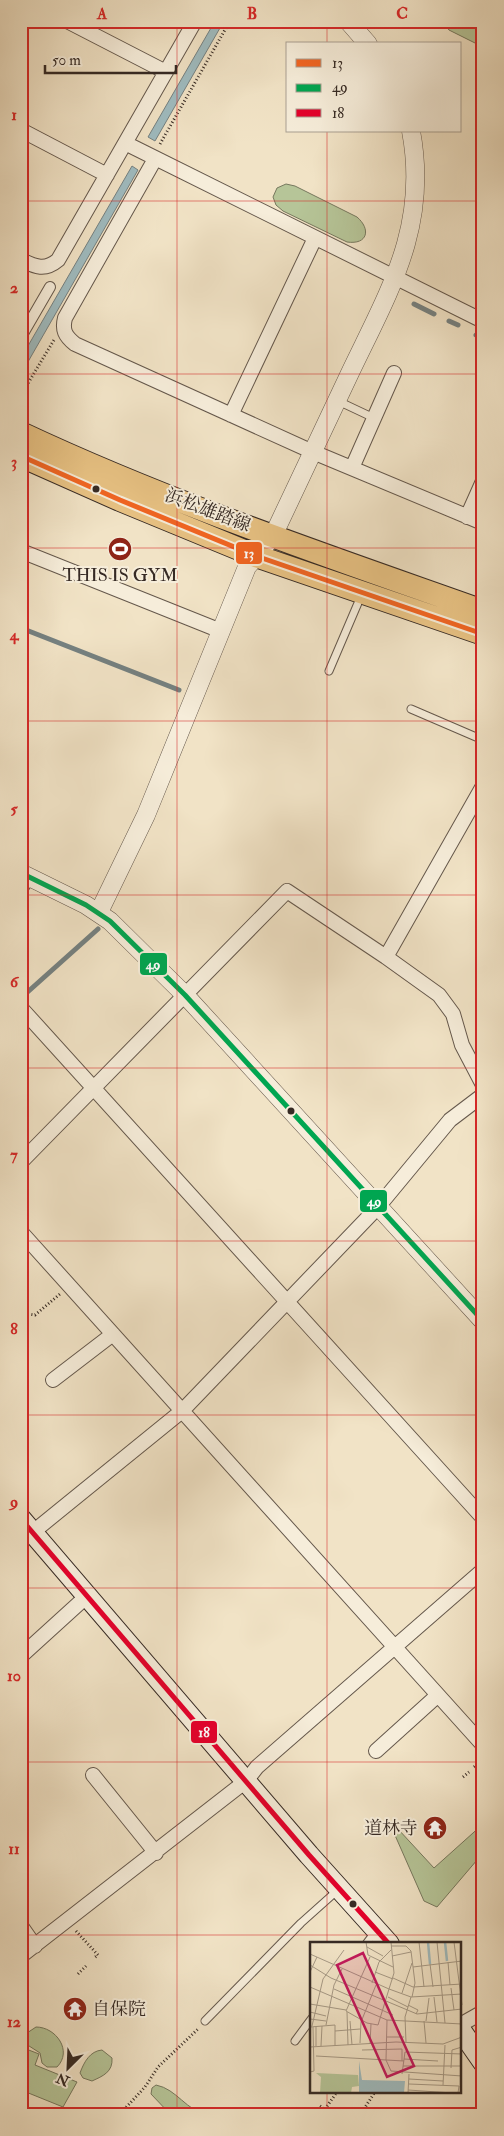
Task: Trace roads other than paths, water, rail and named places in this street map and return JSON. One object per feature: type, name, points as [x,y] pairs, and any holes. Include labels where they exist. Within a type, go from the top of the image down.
[{"type":"main road","name":"浜松雄踏線","points":[[21,433],[110,472],[273,536],[483,611]]},
{"type":"main road","name":"浜松雄踏線","points":[[21,456],[104,493],[256,556],[483,634]]},
{"type":"main road","points":[[27,1525],[339,1888],[377,1939]]},
{"type":"main road","points":[[462,2032],[483,2062]]},
{"type":"street","points":[[68,21],[166,72]]},
{"type":"street","points":[[21,260],[40,268],[50,267],[58,260],[195,21]]},
{"type":"street","points":[[348,21],[366,42]]},
{"type":"street","points":[[21,130],[107,175]]},
{"type":"street","points":[[99,912],[146,815],[247,567],[273,536],[395,278],[411,230],[415,205],[417,179],[411,132]]},
{"type":"street","points":[[125,143],[156,153],[315,238],[483,321]]},
{"type":"street","points":[[156,153],[65,318],[63,328],[66,338],[74,344],[313,452],[483,523]]},
{"type":"street","points":[[231,415],[315,238]]},
{"type":"street","points":[[21,337],[50,287]]},
{"type":"street","points":[[352,468],[394,373]]},
{"type":"street","points":[[467,516],[483,481]]},
{"type":"street","points":[[21,551],[221,631]]},
{"type":"street","points":[[386,957],[483,786]]},
{"type":"street","points":[[24,879],[99,912],[185,996],[483,1321]]},
{"type":"street","points":[[21,1162],[287,891],[430,988],[447,1004],[453,1014],[462,1045],[483,1085]]},
{"type":"street","points":[[21,1008],[483,1518]]},
{"type":"street","points":[[27,1525],[182,1411],[378,1206],[450,1120],[483,1095]]},
{"type":"street","points":[[21,1232],[483,1745]]},
{"type":"street","points":[[53,1380],[113,1334]]},
{"type":"street","points":[[21,1956],[156,1853],[246,1781],[257,1767],[483,1570]]},
{"type":"street","points":[[21,1656],[87,1596]]},
{"type":"street","points":[[376,1751],[438,1695]]},
{"type":"street","points":[[93,1775],[156,1853]]},
{"type":"street","points":[[21,1926],[35,1946]]},
{"type":"street","points":[[462,2024],[483,2012]]},
{"type":"lane","points":[[337,401],[374,418]]},
{"type":"lane","points":[[329,671],[362,592]]},
{"type":"lane","points":[[411,709],[483,740]]},
{"type":"lane","points":[[205,2021],[301,1923],[339,1888]]},
{"type":"lane","points":[[295,2041],[310,2021]]},
{"type":"lane","points":[[21,2111],[35,2115]]},
{"type":"water","points":[[215,21],[224,21],[155,141],[148,137]]},
{"type":"water","points":[[132,166],[138,170],[21,374],[21,358]]},
{"type":"waterway","points":[[414,304],[434,314]]},
{"type":"waterway","points":[[449,321],[458,325]]},
{"type":"waterway","points":[[476,335],[483,338]]},
{"type":"waterway","points":[[21,628],[179,690]]},
{"type":"waterway","points":[[22,997],[98,929]]},
{"type":"place","name":"THIS IS GYM","points":[[120,549]]},
{"type":"place","name":"道林寺","points":[[435,1828]]},
{"type":"place","name":"自保院","points":[[75,2009]]}]
